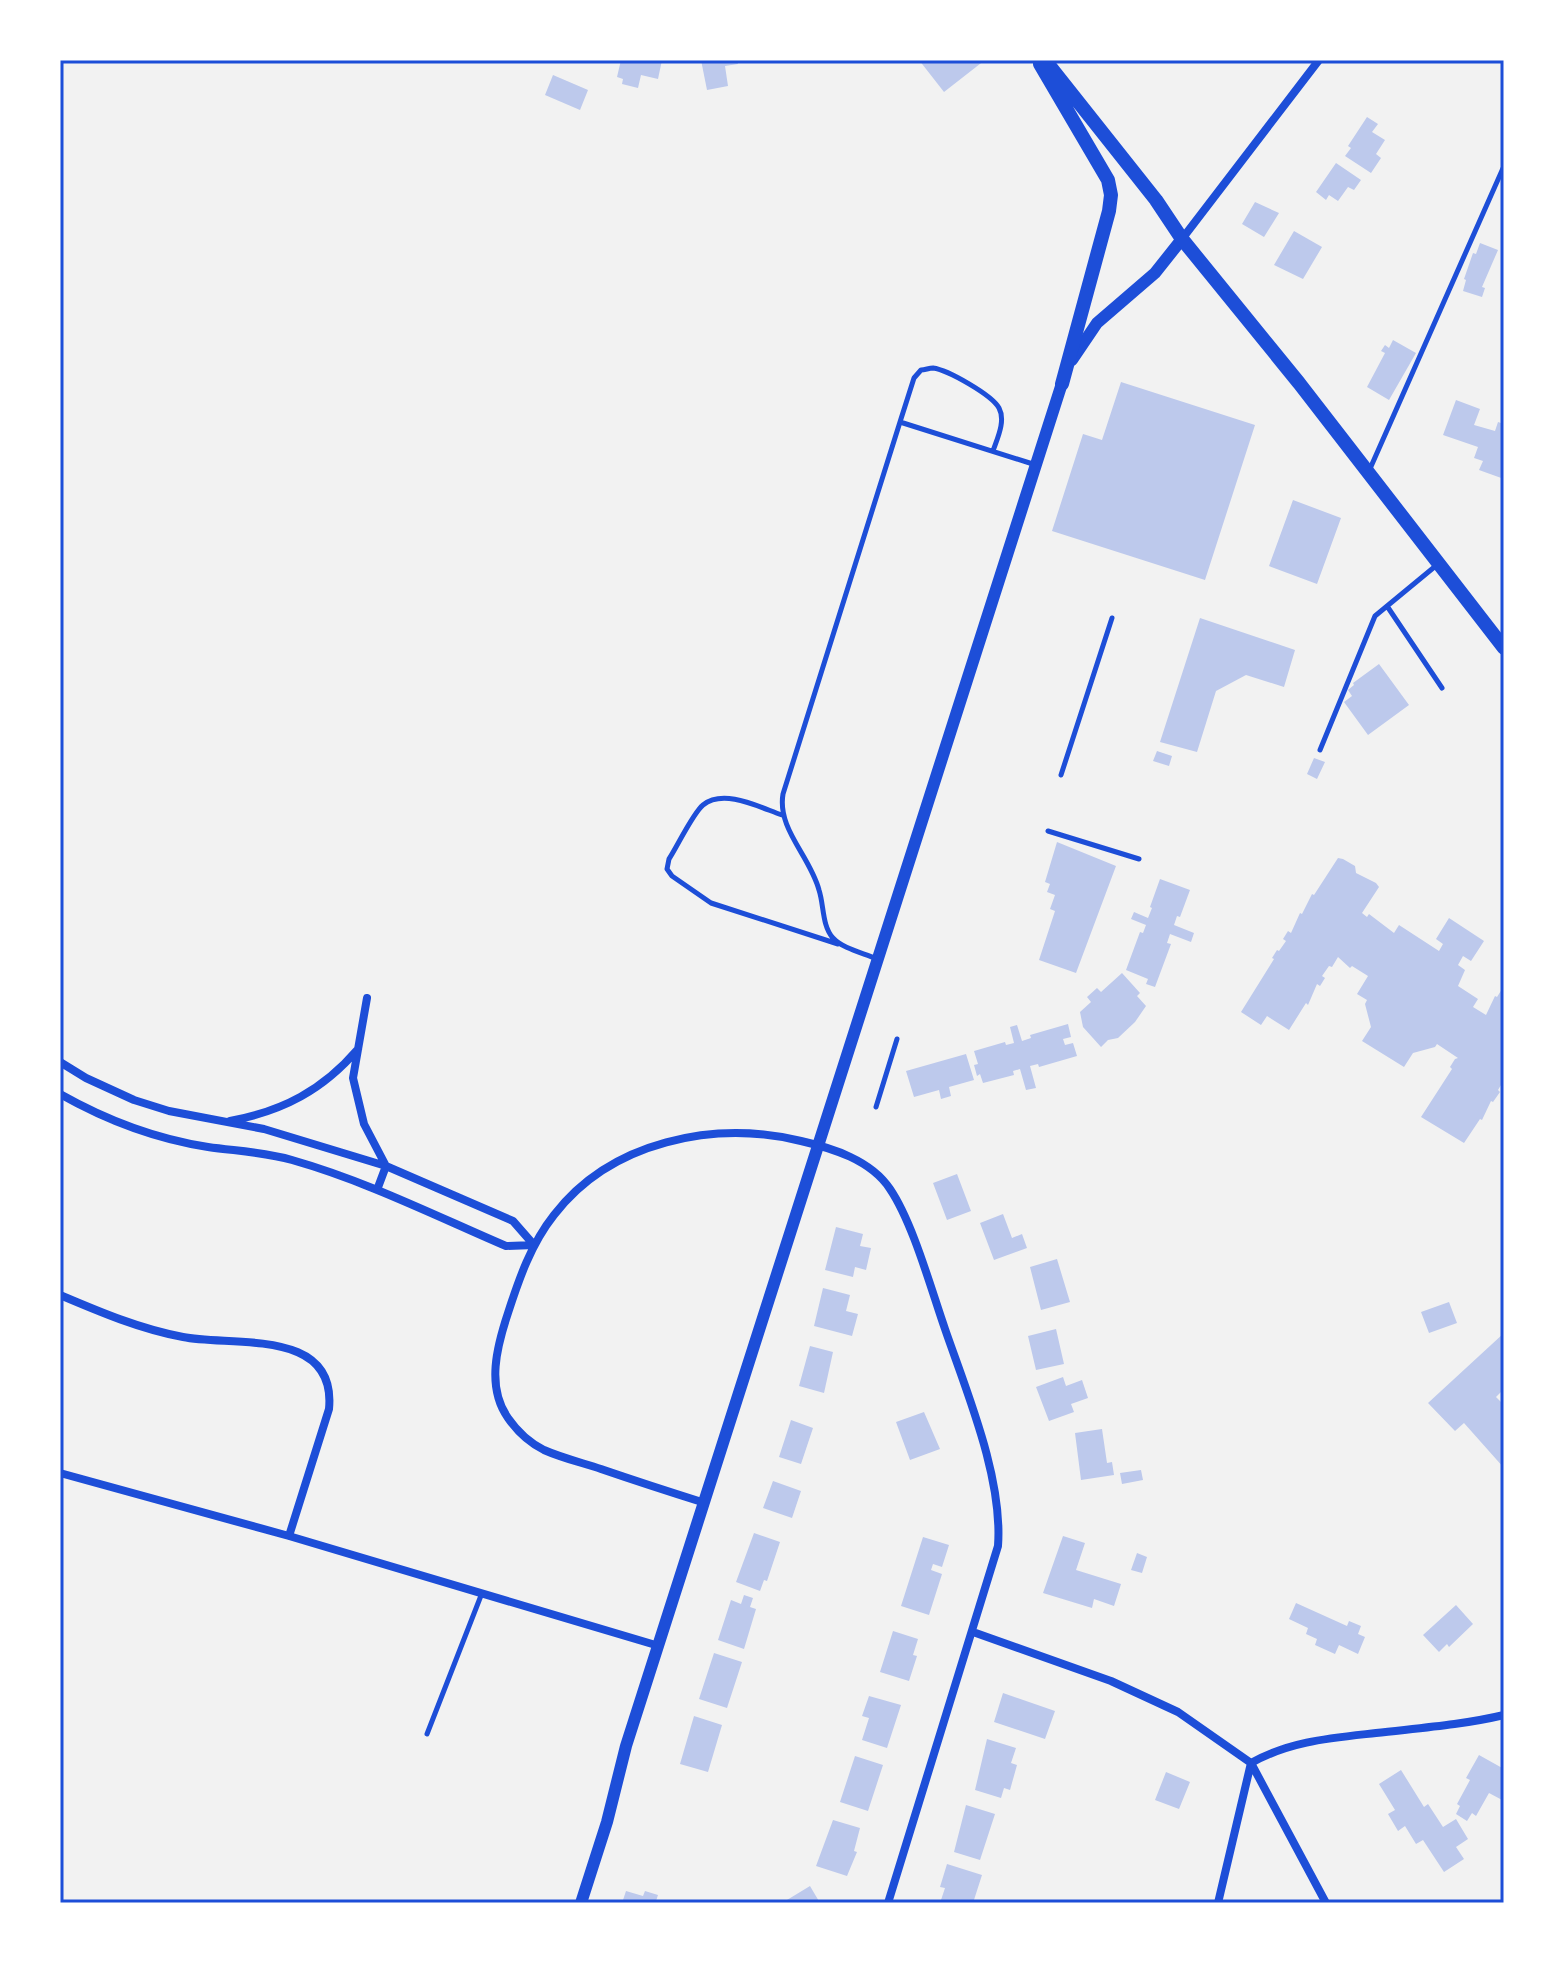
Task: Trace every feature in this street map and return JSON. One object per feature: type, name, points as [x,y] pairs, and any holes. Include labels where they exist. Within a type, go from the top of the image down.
[{"type":"main road","points":[[1037,60],[1108,180],[1111,195],[1062,384]]},
{"type":"main road","points":[[1045,60],[1504,648]]},
{"type":"street","points":[[581,1903],[607,1822],[626,1746],[1070,363],[1097,323],[1155,273],[1319,60]]},
{"type":"street","points":[[367,998],[353,1078],[357,1101],[371,1140],[386,1166]]},
{"type":"street","points":[[223,1122],[254,1116],[305,1095],[338,1072],[358,1048]]},
{"type":"street","points":[[60,1062],[134,1100],[169,1111],[264,1129],[386,1166],[513,1221],[534,1245]]},
{"type":"street","points":[[60,1094],[122,1124],[151,1134],[206,1147],[288,1159],[330,1171],[506,1246],[534,1245]]},
{"type":"street","points":[[705,1503],[542,1449],[508,1419],[495,1379],[498,1347],[521,1273],[534,1245],[554,1215],[586,1183],[603,1171],[656,1145],[713,1132],[773,1134],[819,1145],[854,1159],[890,1188],[915,1245],[979,1430],[996,1504],[998,1542],[888,1903]]},
{"type":"street","points":[[377,1190],[386,1166]]},
{"type":"street","points":[[60,1295],[95,1312],[183,1337],[267,1344],[293,1350],[311,1360],[328,1387],[329,1409],[289,1536]]},
{"type":"street","points":[[60,1473],[289,1536],[659,1646]]},
{"type":"street","points":[[973,1632],[1138,1693],[1178,1712],[1251,1763],[1326,1903]]},
{"type":"street","points":[[1218,1903],[1251,1763],[1273,1750],[1310,1740],[1469,1723],[1504,1715]]},
{"type":"lane","points":[[1368,472],[1504,166]]},
{"type":"lane","points":[[843,945],[828,930],[815,876],[787,829],[782,815],[783,794],[914,378],[921,370],[933,368],[986,396],[999,409],[1002,424],[993,451]]},
{"type":"lane","points":[[900,422],[1036,465]]},
{"type":"lane","points":[[1320,750],[1369,624],[1439,563]]},
{"type":"lane","points":[[1387,606],[1442,688]]},
{"type":"lane","points":[[1061,775],[1112,618]]},
{"type":"lane","points":[[782,815],[729,798],[715,799],[702,805],[669,859],[667,869],[672,876],[711,903],[878,959]]},
{"type":"lane","points":[[1048,831],[1139,859]]},
{"type":"lane","points":[[876,1107],[897,1039]]},
{"type":"lane","points":[[427,1734],[482,1593]]},
{"type":"building","points":[[621,60],[662,60],[658,79],[641,75],[638,88],[622,84],[623,79],[617,77]]},
{"type":"building","points":[[701,60],[737,60],[738,64],[725,66],[728,86],[707,90]]},
{"type":"building","points":[[919,60],[985,60],[944,92]]},
{"type":"building","points":[[553,75],[588,90],[580,110],[545,95]]},
{"type":"building","points":[[1367,117],[1378,124],[1372,132],[1385,140],[1376,154],[1381,158],[1371,173],[1345,156]]},
{"type":"building","points":[[1336,163],[1361,180],[1354,190],[1348,187],[1338,201],[1329,195],[1326,200],[1316,192]]},
{"type":"building","points":[[1255,202],[1279,213],[1264,237],[1242,224]]},
{"type":"building","points":[[1294,231],[1322,247],[1303,279],[1274,265]]},
{"type":"building","points":[[1480,243],[1498,250],[1482,287],[1485,288],[1482,297],[1463,291],[1473,253],[1476,254]]},
{"type":"building","points":[[1393,340],[1416,353],[1389,400],[1367,387],[1385,353],[1381,351],[1385,345],[1389,348]]},
{"type":"building","points":[[1121,382],[1255,425],[1205,580],[1052,531],[1083,434],[1102,440]]},
{"type":"building","points":[[1456,400],[1480,409],[1474,425],[1495,431],[1498,422],[1504,424],[1504,479],[1479,470],[1483,461],[1474,458],[1478,447],[1443,435]]},
{"type":"building","points":[[1293,500],[1341,518],[1317,584],[1269,566]]},
{"type":"building","points":[[1200,618],[1295,650],[1284,687],[1246,675],[1216,691],[1197,752],[1160,742]]},
{"type":"building","points":[[1379,664],[1409,705],[1368,735],[1344,702],[1352,696],[1348,690],[1353,683]]},
{"type":"building","points":[[1157,751],[1172,756],[1169,766],[1153,761]]},
{"type":"building","points":[[1314,758],[1325,762],[1317,779],[1307,774]]},
{"type":"building","points":[[1057,842],[1116,866],[1076,973],[1039,960],[1055,911],[1050,909],[1055,895],[1047,892],[1050,884],[1045,882]]},
{"type":"building","points":[[1338,858],[1355,866],[1356,873],[1379,887],[1362,913],[1367,917],[1369,914],[1394,933],[1399,925],[1439,951],[1443,944],[1436,939],[1449,918],[1484,941],[1471,961],[1463,956],[1458,965],[1465,970],[1458,986],[1478,999],[1473,1007],[1486,1015],[1504,986],[1504,1080],[1498,1090],[1500,1092],[1464,1143],[1421,1117],[1458,1058],[1437,1044],[1413,1053],[1404,1067],[1362,1041],[1371,1027],[1365,1004],[1367,1000],[1357,994],[1368,976],[1352,966],[1350,968],[1338,957],[1322,976],[1325,978],[1320,986],[1317,984],[1308,1005],[1306,1003],[1289,1030],[1267,1016],[1261,1025],[1241,1012],[1277,950],[1286,941],[1283,939],[1288,931],[1291,933],[1300,913]]},
{"type":"building","points":[[1160,879],[1190,890],[1174,925],[1194,933],[1191,942],[1170,934],[1167,943],[1171,944],[1155,987],[1146,984],[1148,979],[1126,970],[1140,932],[1143,933],[1146,925],[1131,919],[1134,912],[1148,918]]},
{"type":"building","points":[[1122,973],[1140,993],[1137,996],[1146,1006],[1118,1038],[1108,1040],[1101,1047],[1083,1027],[1080,1012],[1091,1002],[1087,997],[1097,988],[1101,992]]},
{"type":"building","points":[[1068,1024],[1071,1037],[1063,1039],[1065,1045],[1073,1043],[1077,1056],[1039,1067],[1038,1064],[1030,1066],[1036,1088],[1026,1090],[1020,1069],[1013,1071],[1014,1075],[983,1083],[980,1074],[977,1076],[974,1065],[978,1064],[974,1051],[1005,1042],[1006,1045],[1014,1043],[1010,1027],[1017,1025],[1022,1041],[1031,1038],[1030,1035]]},
{"type":"building","points":[[966,1054],[974,1080],[949,1087],[951,1096],[941,1099],[939,1090],[914,1097],[906,1071]]},
{"type":"building","points":[[957,1174],[971,1211],[947,1220],[933,1183]]},
{"type":"building","points":[[1003,1214],[1012,1238],[1022,1234],[1027,1248],[994,1260],[980,1223]]},
{"type":"building","points":[[836,1227],[863,1234],[860,1246],[871,1248],[866,1270],[855,1267],[853,1277],[825,1270]]},
{"type":"building","points":[[1057,1259],[1070,1302],[1041,1310],[1030,1267]]},
{"type":"building","points":[[823,1288],[850,1295],[846,1311],[858,1314],[852,1336],[814,1326]]},
{"type":"building","points":[[1449,1302],[1457,1323],[1429,1333],[1421,1312]]},
{"type":"building","points":[[1056,1329],[1064,1364],[1036,1370],[1028,1336]]},
{"type":"building","points":[[1504,1333],[1504,1389],[1496,1397],[1504,1405],[1504,1468],[1464,1423],[1455,1431],[1428,1403]]},
{"type":"building","points":[[810,1346],[833,1352],[824,1393],[799,1386]]},
{"type":"building","points":[[1063,1377],[1066,1386],[1082,1380],[1088,1398],[1071,1404],[1074,1412],[1049,1421],[1036,1387]]},
{"type":"building","points":[[924,1412],[940,1449],[910,1460],[896,1422]]},
{"type":"building","points":[[791,1420],[813,1428],[801,1464],[779,1457]]},
{"type":"building","points":[[1102,1429],[1107,1463],[1112,1462],[1114,1475],[1081,1480],[1075,1433]]},
{"type":"building","points":[[1141,1470],[1143,1480],[1122,1484],[1120,1473]]},
{"type":"building","points":[[773,1481],[801,1491],[792,1518],[763,1508]]},
{"type":"building","points":[[754,1533],[780,1542],[767,1581],[764,1580],[760,1591],[736,1582]]},
{"type":"building","points":[[1063,1536],[1085,1543],[1076,1570],[1121,1584],[1114,1606],[1094,1599],[1092,1608],[1043,1593]]},
{"type":"building","points":[[923,1537],[949,1545],[942,1567],[933,1564],[931,1570],[942,1574],[929,1615],[901,1606]]},
{"type":"building","points":[[1137,1553],[1147,1557],[1142,1573],[1131,1570]]},
{"type":"building","points":[[744,1595],[753,1598],[750,1607],[756,1609],[744,1649],[718,1640],[731,1600],[741,1604]]},
{"type":"building","points":[[1296,1603],[1347,1626],[1349,1621],[1361,1626],[1358,1634],[1365,1637],[1358,1654],[1339,1645],[1335,1654],[1315,1645],[1317,1639],[1306,1634],[1308,1628],[1289,1619]]},
{"type":"building","points":[[1456,1605],[1473,1624],[1449,1647],[1447,1644],[1439,1652],[1423,1635]]},
{"type":"building","points":[[893,1631],[918,1639],[913,1655],[917,1656],[909,1681],[880,1672]]},
{"type":"building","points":[[714,1653],[742,1662],[727,1708],[699,1699]]},
{"type":"building","points":[[1003,1693],[1055,1711],[1045,1739],[994,1722]]},
{"type":"building","points":[[869,1696],[901,1705],[887,1748],[862,1740],[869,1718],[862,1716]]},
{"type":"building","points":[[694,1716],[722,1725],[708,1772],[680,1764]]},
{"type":"building","points":[[987,1739],[1016,1748],[1011,1763],[1017,1765],[1010,1790],[1004,1788],[1001,1798],[975,1790]]},
{"type":"building","points":[[1479,1755],[1504,1769],[1504,1801],[1489,1793],[1476,1816],[1472,1813],[1467,1821],[1456,1814],[1460,1806],[1457,1804],[1470,1780],[1466,1778]]},
{"type":"building","points":[[855,1756],[883,1765],[868,1811],[840,1802]]},
{"type":"building","points":[[1401,1770],[1424,1807],[1428,1804],[1443,1827],[1456,1819],[1468,1839],[1456,1847],[1464,1859],[1444,1872],[1423,1840],[1416,1844],[1405,1826],[1398,1831],[1388,1814],[1395,1810],[1379,1784]]},
{"type":"building","points":[[1166,1772],[1190,1782],[1179,1809],[1155,1800]]},
{"type":"building","points":[[966,1805],[995,1814],[980,1860],[954,1852]]},
{"type":"building","points":[[833,1820],[860,1828],[854,1851],[857,1852],[847,1876],[816,1866]]},
{"type":"building","points":[[947,1864],[982,1875],[973,1903],[940,1903],[945,1888],[940,1887]]},
{"type":"building","points":[[810,1886],[820,1903],[782,1903]]},
{"type":"building","points":[[626,1891],[643,1896],[645,1891],[658,1895],[656,1901],[662,1903],[622,1903]]}]
